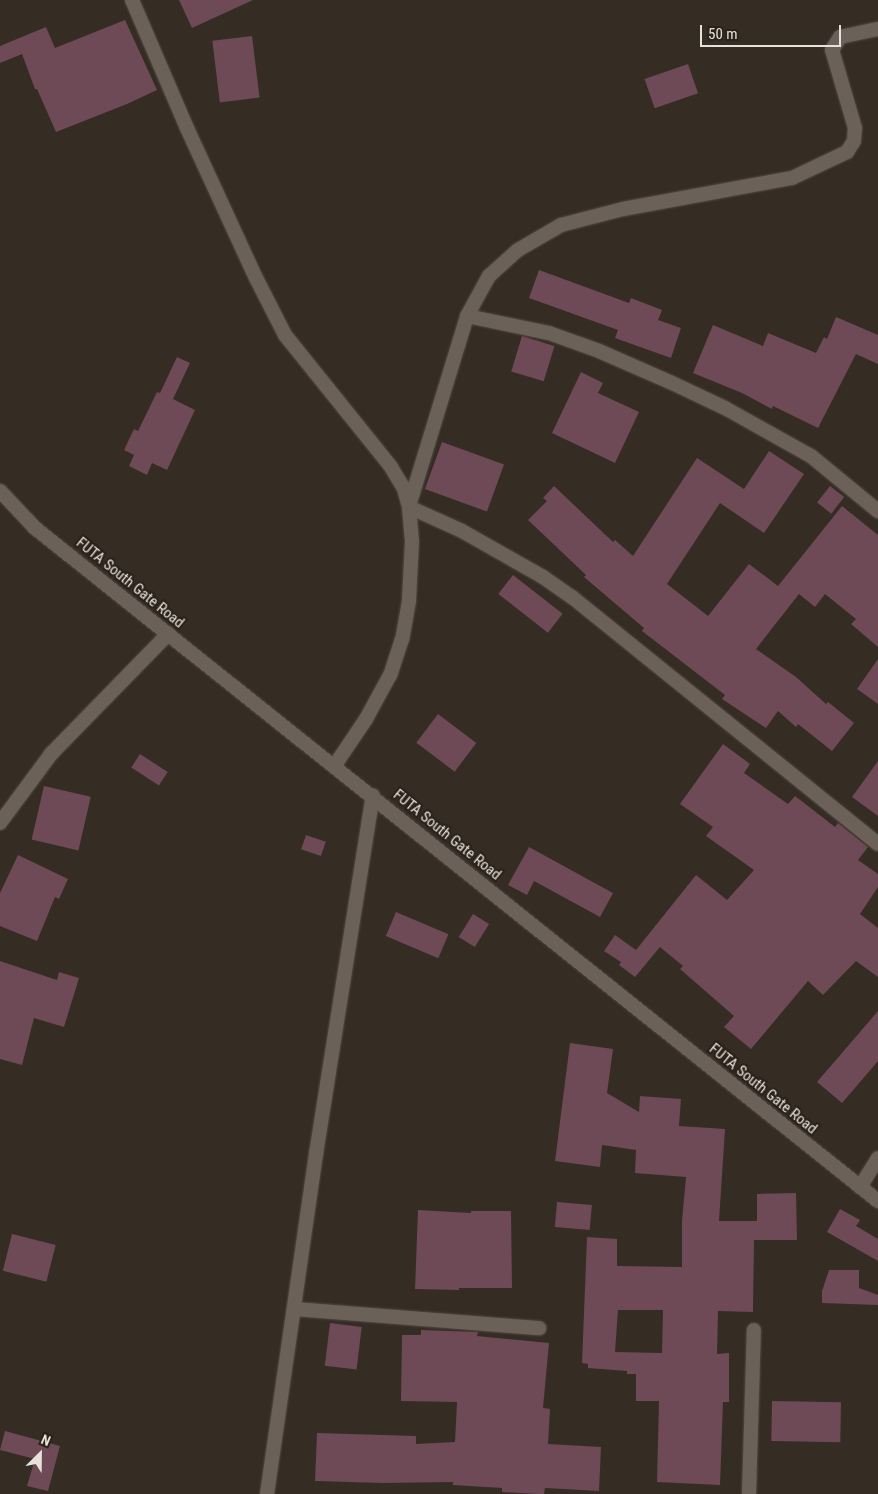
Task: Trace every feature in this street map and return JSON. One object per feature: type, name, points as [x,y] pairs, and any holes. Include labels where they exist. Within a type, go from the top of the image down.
[{"type":"street","points":[[132,0],[186,126],[256,278],[285,335],[390,467],[404,489],[409,506],[412,541],[409,601],[402,639],[386,682],[366,719],[335,765]]},
{"type":"street","points":[[409,506],[467,316],[489,276],[518,250],[561,225],[623,209],[792,178],[847,152],[854,141],[855,128],[832,50],[840,38],[878,29]]},
{"type":"street","points":[[467,316],[549,333],[599,351],[725,408],[811,456],[878,511]]},
{"type":"street","name":"FUTA South Gate Road","points":[[0,491],[36,528],[335,765],[878,1201]]},
{"type":"street","points":[[409,506],[462,531],[572,597],[878,844]]},
{"type":"street","points":[[0,823],[51,754],[168,634]]},
{"type":"street","points":[[267,1494],[296,1309],[316,1154],[373,796]]},
{"type":"street","points":[[860,1187],[878,1158]]},
{"type":"street","points":[[296,1309],[539,1328]]},
{"type":"street","points":[[749,1494],[754,1330]]},
{"type":"building","points":[[179,0],[253,0],[192,28]]},
{"type":"building","points":[[125,20],[157,90],[56,132],[37,89],[35,89],[22,54],[0,63],[0,46],[46,27],[55,48]]},
{"type":"building","points":[[252,36],[260,98],[220,102],[212,41]]},
{"type":"building","points":[[688,64],[698,93],[655,108],[645,79]]},
{"type":"building","points":[[539,270],[629,303],[631,298],[662,310],[658,320],[681,328],[671,358],[615,338],[618,330],[529,298]]},
{"type":"building","points":[[836,317],[878,335],[878,364],[856,354],[818,428],[773,406],[772,409],[742,393],[693,373],[713,325],[763,346],[768,333],[816,353],[824,337],[827,339]]},
{"type":"building","points":[[522,336],[555,346],[544,381],[511,371]]},
{"type":"building","points":[[177,357],[190,363],[173,399],[195,410],[167,470],[152,463],[147,475],[129,466],[134,455],[124,450],[134,429],[138,431],[157,392],[160,393]]},
{"type":"building","points":[[581,372],[603,383],[598,393],[639,412],[615,463],[552,433]]},
{"type":"building","points":[[442,442],[504,465],[487,512],[425,489]]},
{"type":"building","points":[[769,451],[804,474],[764,533],[720,503],[667,584],[708,616],[749,564],[778,586],[842,506],[878,535],[878,647],[851,624],[856,619],[825,594],[815,607],[799,594],[756,649],[796,677],[826,704],[828,702],[854,723],[832,751],[798,724],[796,727],[778,711],[766,728],[722,699],[725,695],[642,631],[644,628],[584,577],[586,575],[528,520],[547,501],[543,498],[554,486],[613,542],[615,540],[633,556],[697,458],[744,489]]},
{"type":"building","points":[[830,486],[844,497],[831,514],[817,503]]},
{"type":"building","points":[[513,575],[563,614],[548,633],[498,594]]},
{"type":"building","points":[[878,659],[878,704],[857,689]]},
{"type":"building","points":[[438,714],[476,743],[455,772],[416,743]]},
{"type":"building","points":[[723,744],[750,764],[744,773],[788,804],[795,796],[835,827],[838,823],[868,847],[858,860],[878,874],[878,887],[860,914],[878,928],[878,977],[856,961],[823,995],[808,981],[751,1049],[724,1027],[734,1016],[680,969],[683,966],[660,947],[635,977],[619,965],[621,962],[604,951],[615,935],[636,950],[696,875],[727,900],[754,870],[706,836],[713,827],[680,804]]},
{"type":"building","points":[[140,754],[168,772],[159,785],[131,767]]},
{"type":"building","points":[[878,761],[878,816],[852,797]]},
{"type":"building","points":[[44,786],[91,797],[78,850],[32,840]]},
{"type":"building","points":[[306,835],[326,842],[321,856],[301,849]]},
{"type":"building","points":[[529,847],[613,893],[600,917],[534,881],[527,895],[508,885]]},
{"type":"building","points":[[18,855],[68,879],[59,899],[55,897],[37,941],[0,926],[0,893]]},
{"type":"building","points":[[396,912],[448,934],[438,958],[386,936]]},
{"type":"building","points":[[473,914],[489,924],[475,947],[459,937]]},
{"type":"building","points":[[0,961],[57,980],[59,972],[79,978],[64,1027],[34,1018],[22,1065],[0,1059]]},
{"type":"building","points":[[878,1011],[878,1061],[842,1103],[817,1082]]},
{"type":"building","points":[[570,1043],[613,1049],[607,1093],[639,1112],[640,1096],[681,1099],[679,1126],[725,1129],[719,1221],[757,1221],[757,1194],[796,1193],[797,1240],[754,1240],[753,1312],[718,1311],[717,1354],[729,1353],[729,1402],[723,1402],[720,1485],[657,1482],[659,1401],[636,1401],[636,1374],[627,1374],[627,1371],[588,1368],[588,1364],[582,1363],[587,1237],[617,1239],[617,1266],[682,1267],[682,1221],[686,1177],[635,1173],[636,1150],[602,1145],[600,1167],[555,1161]],"holes":[[[618,1310],[663,1310],[662,1353],[615,1352]]]},
{"type":"building","points":[[557,1202],[592,1205],[590,1230],[555,1227]]},
{"type":"building","points":[[840,1209],[860,1220],[856,1226],[878,1239],[878,1261],[827,1232]]},
{"type":"building","points":[[418,1210],[471,1213],[471,1211],[511,1211],[512,1288],[415,1289]]},
{"type":"building","points":[[12,1234],[56,1245],[46,1282],[3,1271]]},
{"type":"building","points":[[829,1270],[859,1270],[859,1288],[878,1295],[878,1305],[822,1303],[822,1291]]},
{"type":"building","points":[[330,1323],[362,1327],[357,1370],[325,1366]]},
{"type":"building","points":[[421,1330],[478,1332],[477,1336],[549,1343],[543,1408],[550,1409],[548,1444],[601,1447],[599,1491],[545,1488],[544,1494],[538,1494],[502,1492],[502,1488],[453,1485],[453,1482],[383,1483],[315,1481],[317,1433],[416,1436],[416,1444],[455,1442],[457,1402],[401,1401],[402,1335],[421,1335]]},
{"type":"building","points":[[772,1401],[841,1402],[840,1442],[771,1441]]},
{"type":"building","points":[[5,1431],[60,1446],[48,1491],[27,1486],[35,1459],[0,1450]]}]
